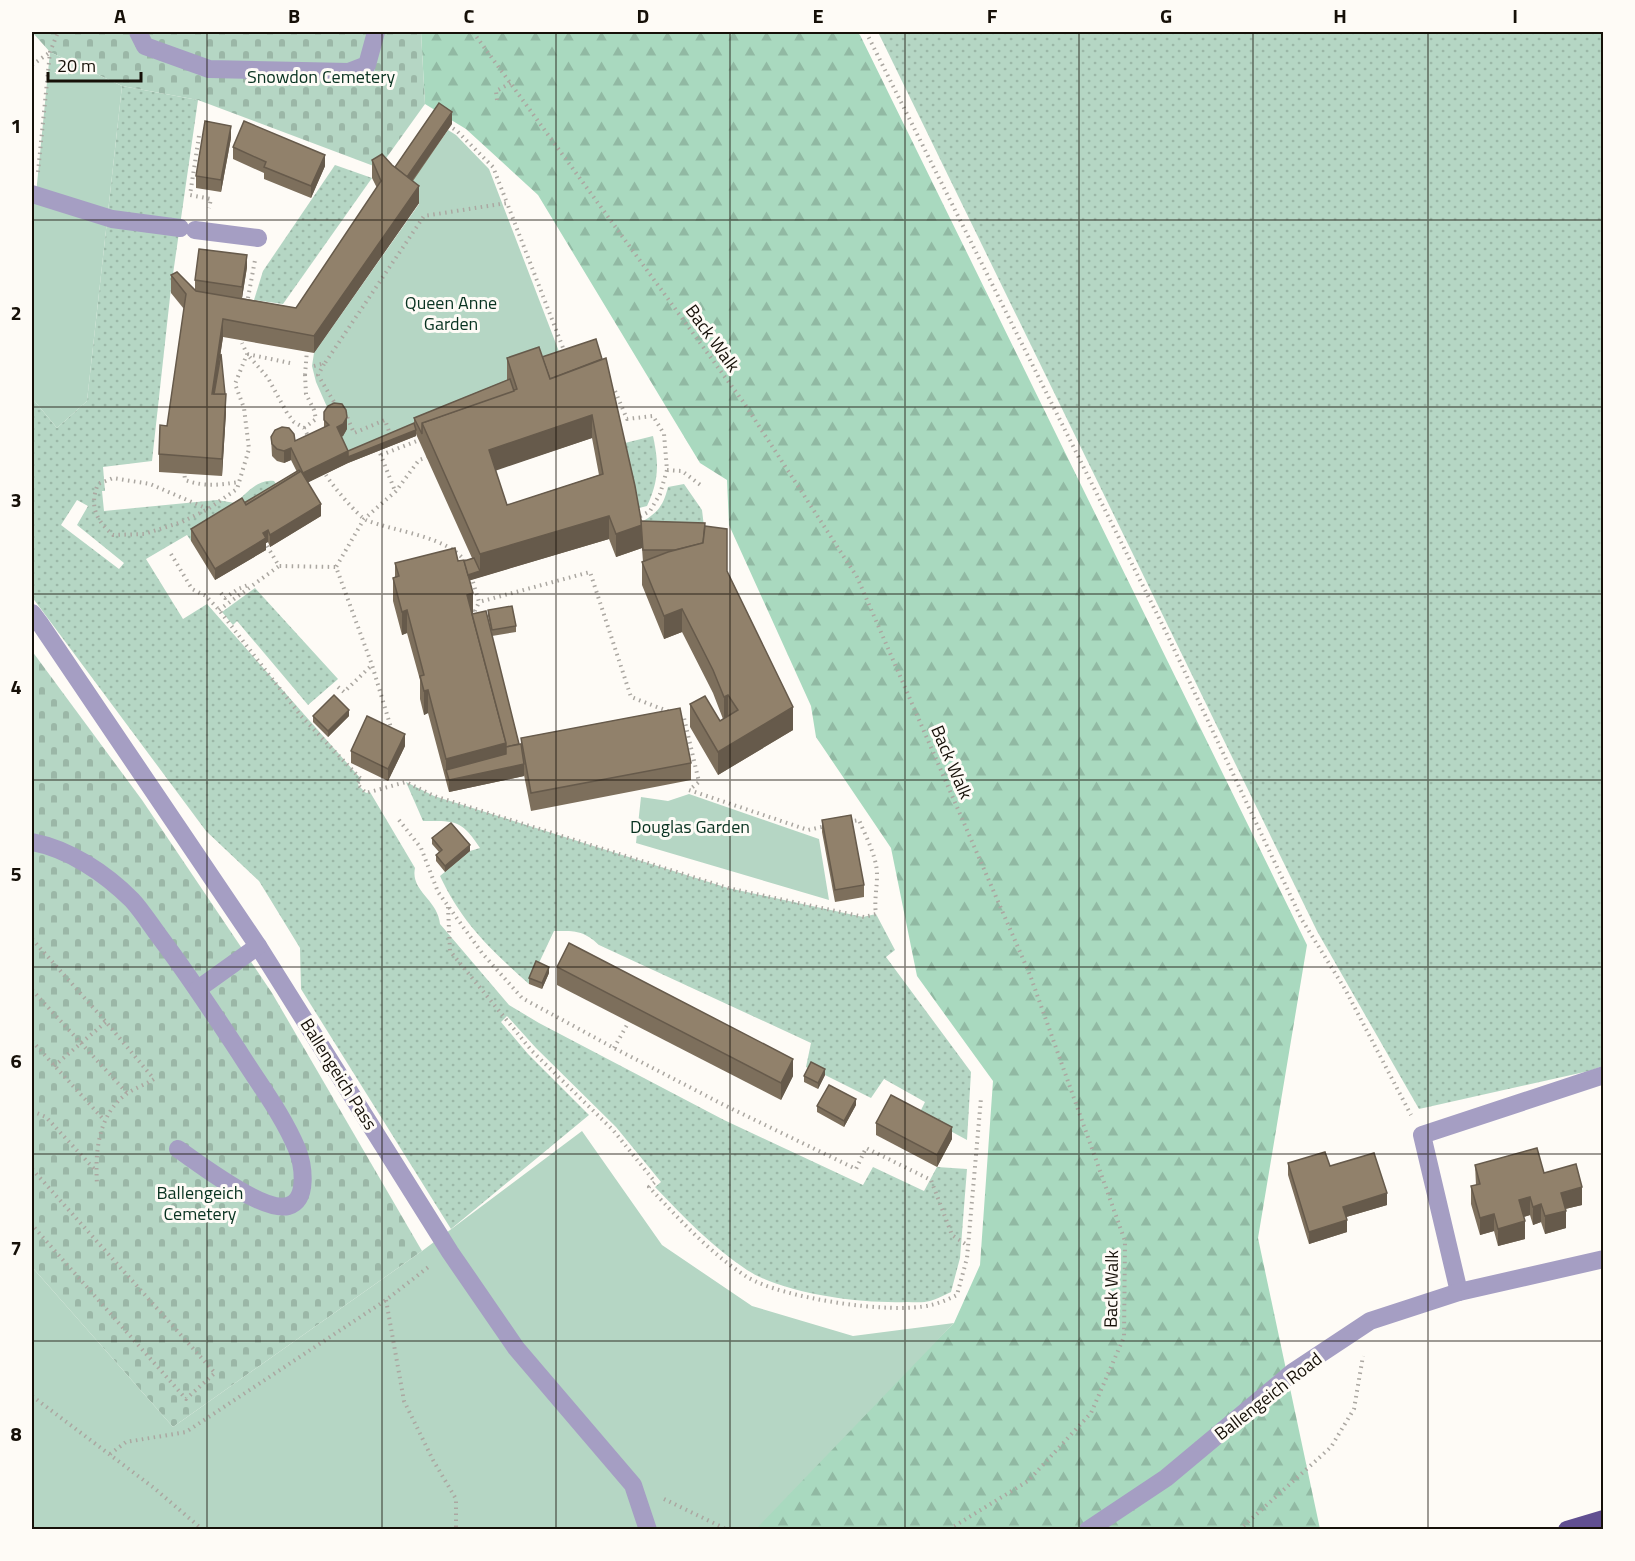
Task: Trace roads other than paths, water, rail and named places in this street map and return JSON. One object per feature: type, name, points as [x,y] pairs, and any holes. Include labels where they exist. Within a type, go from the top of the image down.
[{"type":"main road","points":[[1567,1530],[1604,1519]]},
{"type":"street","points":[[138,32],[145,46],[209,69],[349,72],[367,65],[376,32]]},
{"type":"street","points":[[34,194],[111,219],[258,238]]},
{"type":"street","name":"Ballengeich Pass","points":[[32,614],[258,946],[450,1252],[516,1348],[633,1485],[648,1530]]},
{"type":"street","points":[[32,842],[69,855],[98,870],[133,901],[198,989],[283,1121],[298,1151],[303,1189],[297,1200],[290,1206],[276,1207],[265,1204],[215,1175],[178,1149]]},
{"type":"street","points":[[198,989],[258,946]]},
{"type":"street","points":[[1460,1292],[1422,1135],[1604,1075]]},
{"type":"street","name":"Ballengeich Road","points":[[1088,1530],[1166,1478],[1293,1371],[1370,1321],[1460,1292],[1604,1259]]},
{"type":"park label","name":"Snowdon Cemetery","points":[[321,76]]},
{"type":"park label","name":"Queen Anne Garden","points":[[451,312]]},
{"type":"park label","name":"Douglas Garden","points":[[690,826]]},
{"type":"park label","name":"Ballengeich Cemetery","points":[[200,1202]]}]
